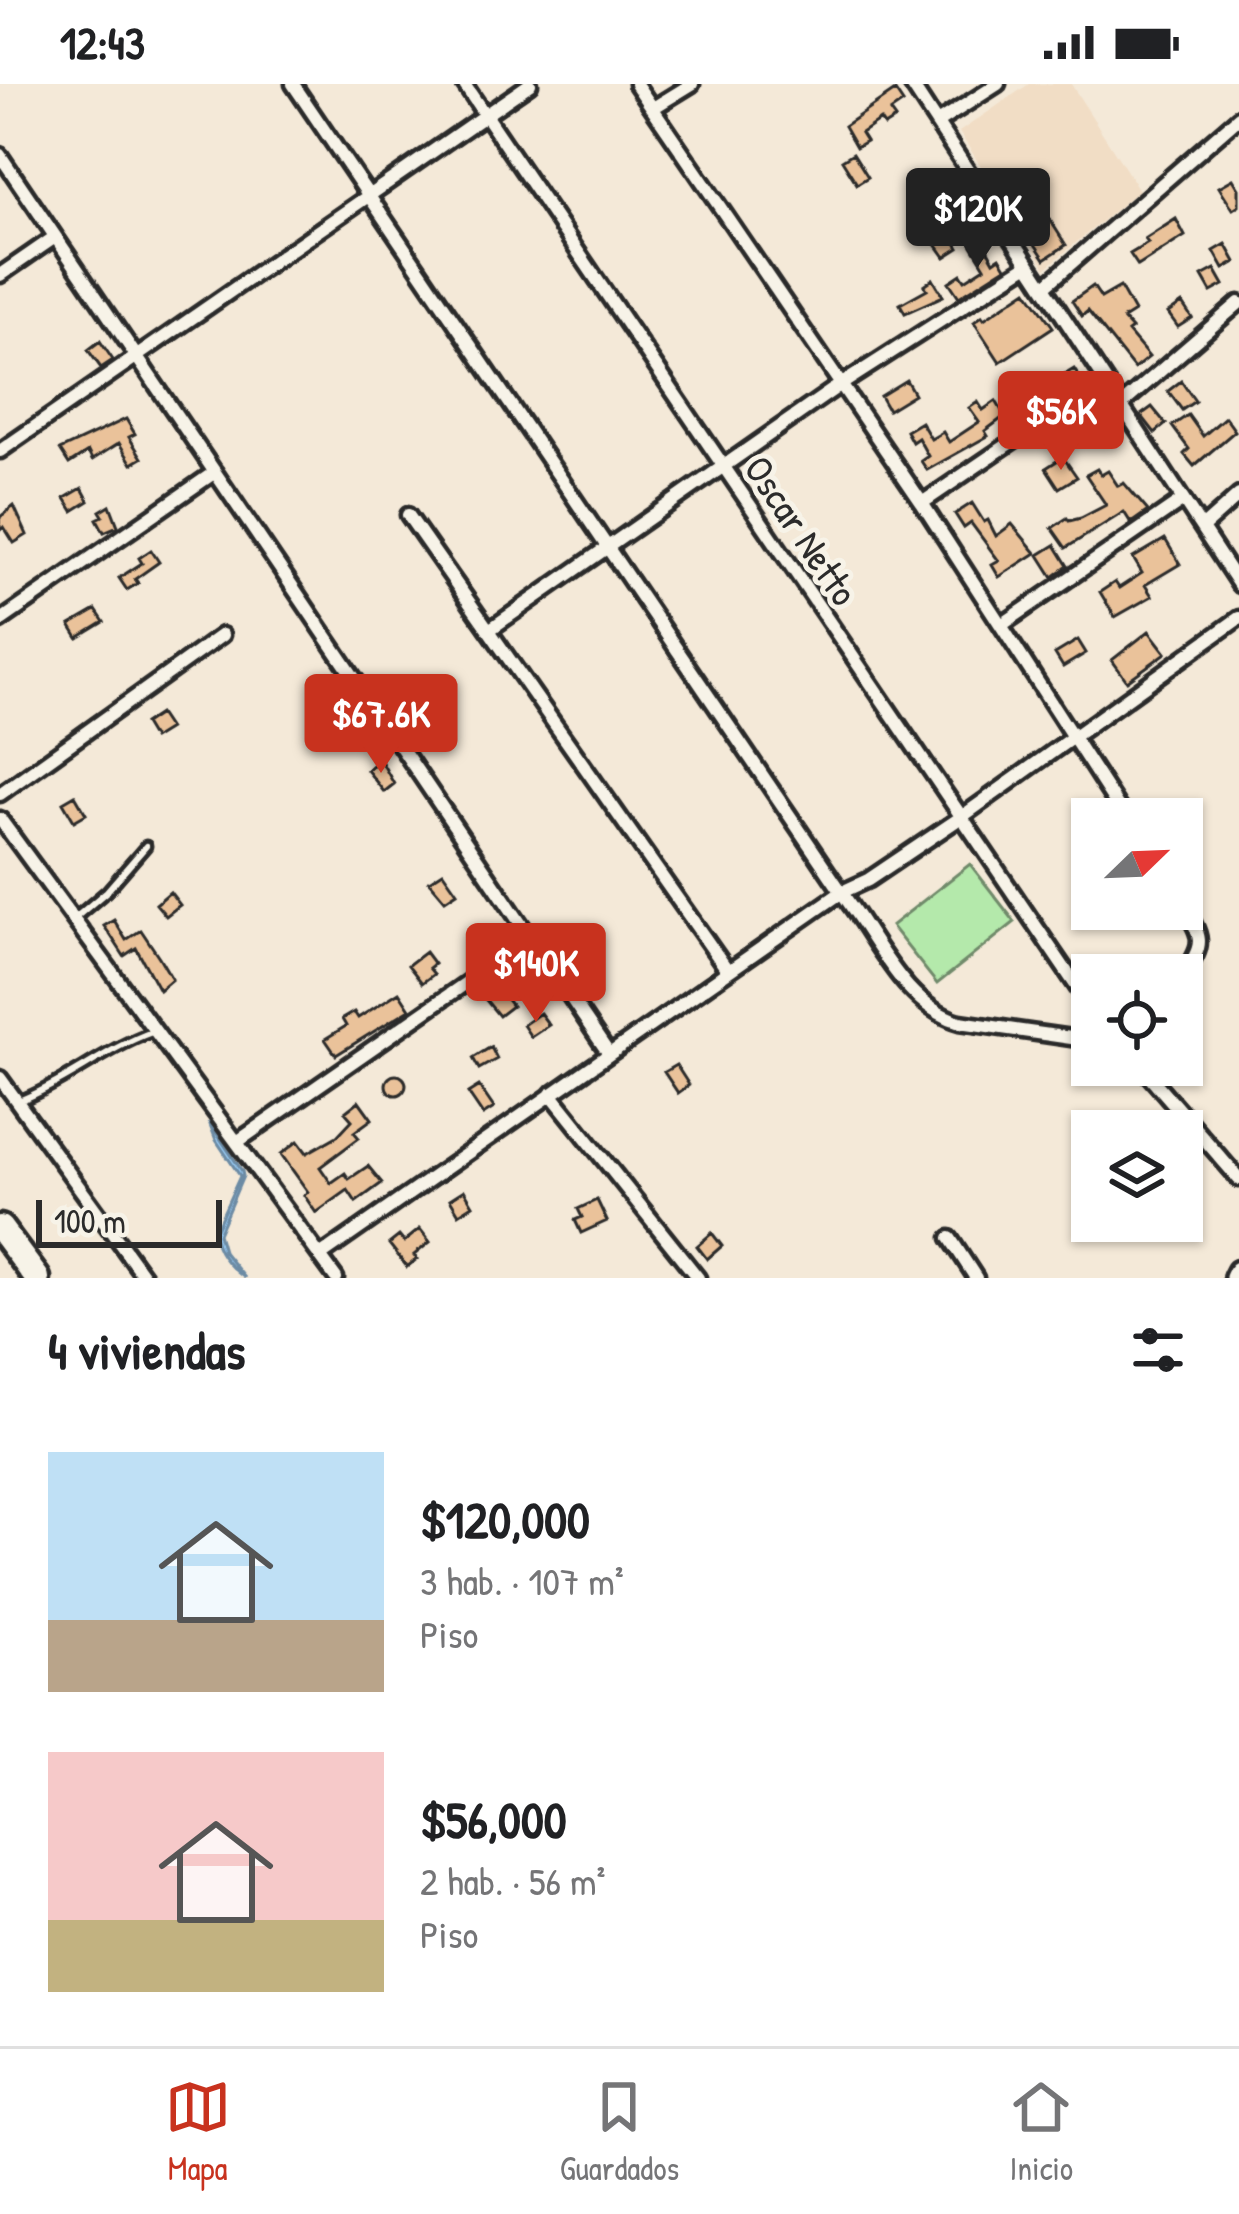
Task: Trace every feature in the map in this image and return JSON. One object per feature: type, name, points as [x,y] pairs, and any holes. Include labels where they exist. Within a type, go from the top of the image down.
[{"type":"highway","points":[[0,1228],[37,1278]]},
{"type":"street","points":[[293,84],[923,1004],[942,1017],[1071,1038]]},
{"type":"street","name":"Oscar Netto","points":[[464,84],[1071,979]]},
{"type":"street","points":[[0,451],[530,84]]},
{"type":"street","points":[[636,84],[1003,624],[1113,798]]},
{"type":"street","points":[[653,108],[692,84]]},
{"type":"street","points":[[911,84],[1239,585]]},
{"type":"street","points":[[937,123],[998,84]]},
{"type":"street","points":[[1044,287],[1239,117]]},
{"type":"street","points":[[0,155],[609,1054]]},
{"type":"street","points":[[0,275],[55,237]]},
{"type":"street","points":[[488,629],[842,384],[1029,264]]},
{"type":"street","points":[[1121,405],[1239,304]]},
{"type":"street","points":[[922,503],[1104,379]]},
{"type":"street","points":[[0,621],[215,472]]},
{"type":"street","points":[[1202,528],[1239,495]]},
{"type":"street","points":[[1003,624],[1184,500]]},
{"type":"street","points":[[408,515],[728,971]]},
{"type":"street","points":[[320,1256],[842,892],[868,880],[960,818],[1239,618]]},
{"type":"street","points":[[0,794],[222,635]]},
{"type":"street","points":[[0,819],[336,1278]]},
{"type":"street","points":[[237,1142],[531,938]]},
{"type":"street","points":[[0,1078],[145,1278]]},
{"type":"street","points":[[1158,1086],[1239,1179]]},
{"type":"street","points":[[551,1094],[698,1278]]},
{"type":"street","points":[[950,1238],[976,1278]]},
{"type":"lane","points":[[74,920],[146,846]]},
{"type":"lane","points":[[18,1102],[58,1086],[122,1043],[155,1031]]},
{"type":"shaded area","points":[[1029,84],[1071,84],[1139,190],[1046,268],[959,132]]},
{"type":"green space","points":[[970,864],[1015,922],[937,984],[891,926]]},
{"type":"water","points":[[209,1122],[242,1171],[218,1234],[223,1251],[245,1278],[225,1259],[215,1240],[240,1176]]},
{"type":"building","points":[[895,91],[903,103],[890,112],[895,119],[884,126],[880,120],[861,133],[866,141],[856,147],[844,126]]},
{"type":"building","points":[[853,153],[868,177],[857,184],[842,160]]},
{"type":"building","points":[[1233,179],[1239,205],[1233,209],[1219,187]]},
{"type":"building","points":[[934,183],[947,203],[952,199],[962,214],[940,228],[918,193]]},
{"type":"building","points":[[1036,198],[1066,245],[1045,259],[1014,213]]},
{"type":"building","points":[[1176,219],[1185,236],[1138,266],[1130,254]]},
{"type":"building","points":[[949,231],[959,248],[945,257],[933,240]]},
{"type":"building","points":[[981,238],[994,261],[1000,257],[1006,267],[959,297],[949,282],[961,274],[965,280],[985,267],[971,244]]},
{"type":"building","points":[[1226,244],[1236,262],[1224,269],[1214,251]]},
{"type":"building","points":[[1215,269],[1224,285],[1211,292],[1202,276]]},
{"type":"building","points":[[933,279],[943,296],[905,313],[900,304],[927,289],[924,285]]},
{"type":"building","points":[[1093,286],[1101,298],[1120,287],[1134,312],[1123,319],[1149,357],[1134,369],[1088,311],[1082,316],[1072,301]]},
{"type":"building","points":[[1027,290],[1053,327],[1000,362],[974,322]]},
{"type":"building","points":[[1182,303],[1192,318],[1178,327],[1168,313]]},
{"type":"building","points":[[100,341],[113,360],[101,368],[88,350]]},
{"type":"building","points":[[1074,369],[1079,377],[1047,405],[1038,391]]},
{"type":"building","points":[[906,380],[914,394],[888,410],[880,396]]},
{"type":"building","points":[[1181,381],[1195,401],[1182,410],[1168,391]]},
{"type":"building","points":[[996,401],[1005,416],[985,431],[988,436],[927,470],[921,461],[928,456],[918,438],[912,442],[906,431],[921,422],[931,439],[943,432],[949,442],[979,422],[969,408],[978,402],[983,410]]},
{"type":"building","points":[[1152,407],[1166,424],[1155,433],[1141,415]]},
{"type":"building","points":[[1188,415],[1203,436],[1225,417],[1235,431],[1194,466],[1184,454],[1189,449],[1172,426]]},
{"type":"building","points":[[126,419],[135,434],[129,437],[142,458],[132,464],[119,443],[92,460],[88,452],[69,464],[60,450]]},
{"type":"building","points":[[1063,457],[1077,477],[1059,488],[1046,468]]},
{"type":"building","points":[[1097,469],[1101,475],[1108,471],[1118,486],[1124,483],[1148,511],[1131,523],[1124,512],[1066,548],[1052,528],[1106,505],[1086,475]]},
{"type":"building","points":[[82,488],[89,501],[73,511],[65,498]]},
{"type":"building","points":[[972,503],[996,536],[1012,524],[1036,553],[999,577],[992,565],[999,561],[971,523],[964,528],[955,514]]},
{"type":"building","points":[[110,505],[118,526],[104,532],[97,519]]},
{"type":"building","points":[[14,506],[27,535],[14,543],[4,527],[0,530],[0,517]]},
{"type":"building","points":[[1165,539],[1180,564],[1145,585],[1152,596],[1115,617],[1100,592],[1115,582],[1119,588],[1142,573],[1133,558]]},
{"type":"building","points":[[1055,545],[1068,566],[1053,577],[1039,555]]},
{"type":"building","points":[[151,550],[159,562],[127,590],[119,578],[142,563],[139,558]]},
{"type":"building","points":[[96,610],[104,622],[78,638],[70,625]]},
{"type":"building","points":[[1149,631],[1166,653],[1127,681],[1112,660]]},
{"type":"building","points":[[1078,640],[1086,653],[1063,667],[1055,654]]},
{"type":"building","points":[[346,698],[355,709],[339,722],[330,710]]},
{"type":"building","points":[[159,714],[169,729],[153,739],[144,724]]},
{"type":"building","points":[[380,759],[394,784],[384,792],[367,770]]},
{"type":"building","points":[[75,795],[86,814],[74,821],[63,802]]},
{"type":"building","points":[[443,872],[457,892],[445,900],[429,881]]},
{"type":"building","points":[[170,892],[180,905],[166,916],[156,904]]},
{"type":"building","points":[[114,920],[126,940],[141,930],[159,957],[172,979],[159,990],[136,948],[124,956],[104,926]]},
{"type":"building","points":[[425,952],[434,964],[429,968],[434,974],[422,983],[408,965]]},
{"type":"building","points":[[498,988],[512,1006],[499,1016],[485,999]]},
{"type":"building","points":[[399,992],[410,1009],[336,1055],[325,1039],[346,1026],[342,1019],[354,1012],[358,1018]]},
{"type":"building","points":[[540,1013],[549,1025],[531,1037],[523,1025]]},
{"type":"building","points":[[491,1047],[497,1059],[479,1069],[473,1058]]},
{"type":"building","points":[[676,1065],[689,1085],[678,1093],[664,1072]]},
{"type":"building","points":[[396,1075],[406,1085],[396,1095],[386,1085]]},
{"type":"building","points":[[479,1086],[494,1108],[483,1115],[468,1093]]},
{"type":"building","points":[[359,1101],[372,1119],[354,1132],[359,1138],[320,1167],[331,1183],[345,1173],[349,1179],[368,1166],[382,1183],[356,1202],[348,1190],[316,1213],[304,1195],[308,1192],[281,1154],[298,1141],[307,1153],[337,1136],[352,1120],[345,1112]]},
{"type":"building","points":[[464,1190],[473,1205],[459,1214],[450,1199]]},
{"type":"building","points":[[597,1200],[607,1221],[581,1233],[575,1220],[582,1217],[578,1209]]},
{"type":"building","points":[[420,1229],[430,1242],[407,1267],[389,1244],[399,1236],[404,1242]]},
{"type":"building","points":[[712,1233],[722,1246],[707,1259],[697,1246]]}]
